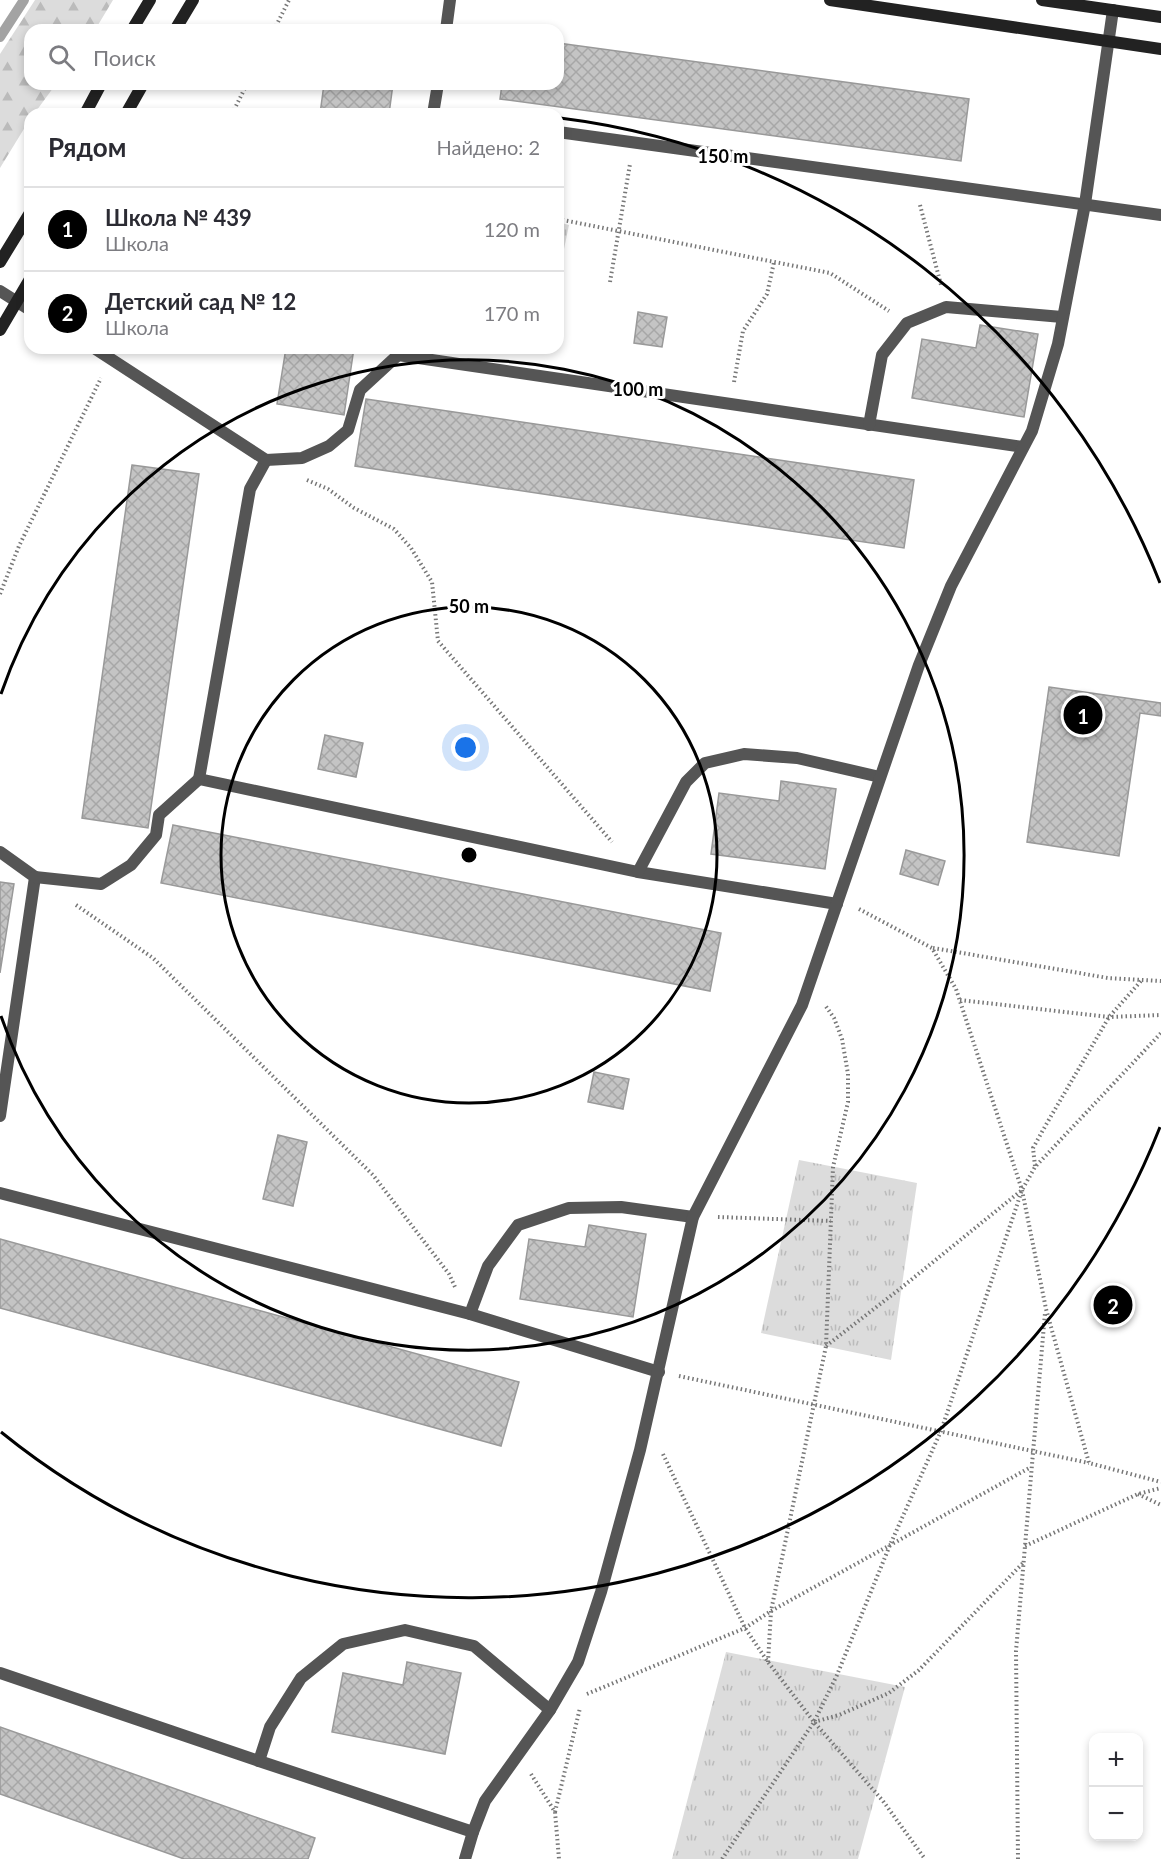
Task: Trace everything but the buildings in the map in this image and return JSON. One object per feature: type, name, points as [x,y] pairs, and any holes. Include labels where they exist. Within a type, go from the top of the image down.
[{"type":"street","points":[[136,24],[150,0]]},
{"type":"street","points":[[178,24],[193,0]]},
{"type":"street","points":[[830,0],[1161,50]]},
{"type":"street","points":[[1042,0],[1161,17]]},
{"type":"street","points":[[88,108],[98,90]]},
{"type":"street","points":[[129,108],[140,90]]},
{"type":"street","points":[[0,262],[24,223]]},
{"type":"street","points":[[0,330],[24,290]]},
{"type":"lane","points":[[447,24],[450,0]]},
{"type":"lane","points":[[465,1859],[485,1801],[550,1710],[578,1662],[601,1592],[646,1424],[693,1217],[802,1005],[919,665],[951,586],[1032,431],[1058,344],[1085,204],[1113,10]]},
{"type":"lane","points":[[434,108],[437,90]]},
{"type":"lane","points":[[564,133],[1161,215]]},
{"type":"lane","points":[[0,291],[24,306]]},
{"type":"lane","points":[[869,425],[882,355],[907,323],[946,307],[1062,317]]},
{"type":"lane","points":[[103,354],[266,460],[302,458],[329,446],[348,430],[360,390],[395,354]]},
{"type":"lane","points":[[417,354],[729,404],[1023,447]]},
{"type":"lane","points":[[0,852],[35,877],[101,884],[131,865],[156,835],[159,815],[199,779],[250,489],[266,460]]},
{"type":"lane","points":[[638,872],[686,782],[705,763],[744,754],[797,758],[880,777]]},
{"type":"lane","points":[[199,779],[638,872],[837,904]]},
{"type":"lane","points":[[0,1116],[35,877]]},
{"type":"lane","points":[[0,1193],[470,1314],[659,1372]]},
{"type":"lane","points":[[470,1314],[488,1266],[518,1225],[569,1208],[621,1207],[693,1217]]},
{"type":"lane","points":[[259,1761],[270,1727],[301,1678],[343,1644],[405,1630],[474,1646],[550,1710]]},
{"type":"lane","points":[[0,1673],[473,1833]]},
{"type":"path","points":[[277,24],[289,0]]},
{"type":"path","points":[[235,108],[244,90]]},
{"type":"path","points":[[610,282],[633,143]]},
{"type":"path","points":[[914,181],[946,307]]},
{"type":"path","points":[[564,220],[830,273],[907,323]]},
{"type":"path","points":[[729,404],[743,331],[767,294],[774,262]]},
{"type":"path","points":[[0,594],[19,546],[110,358]]},
{"type":"path","points":[[266,460],[328,489],[354,508],[394,529],[411,548],[432,582],[438,641],[638,872]]},
{"type":"path","points":[[74,904],[153,958],[373,1175],[449,1274],[470,1314]]},
{"type":"path","points":[[837,904],[860,909],[932,948],[1097,976],[1161,981]]},
{"type":"path","points":[[932,948],[956,989],[1022,1190],[1046,1309],[1089,1463]]},
{"type":"path","points":[[1035,1167],[1034,1148],[1109,1017],[1141,980]]},
{"type":"path","points":[[768,1662],[771,1611],[826,1346],[833,1167],[848,1102],[848,1074],[842,1040],[834,1018],[821,999]]},
{"type":"path","points":[[960,1000],[1109,1017],[1161,1015]]},
{"type":"path","points":[[722,1859],[814,1722],[837,1675],[890,1545],[941,1431],[1022,1190],[1035,1167],[1161,1033]]},
{"type":"path","points":[[826,1346],[1022,1190]]},
{"type":"path","points":[[715,1217],[831,1221]]},
{"type":"path","points":[[1018,1859],[1016,1651],[1046,1309]]},
{"type":"path","points":[[659,1372],[1089,1463],[1161,1482]]},
{"type":"path","points":[[646,1424],[745,1628],[814,1722],[883,1801],[925,1859]]},
{"type":"path","points":[[550,1710],[745,1628],[771,1611],[1031,1466]]},
{"type":"path","points":[[1025,1546],[1138,1494],[1161,1488]]},
{"type":"path","points":[[1138,1494],[1161,1505]]},
{"type":"path","points":[[814,1722],[839,1715],[889,1693],[897,1687],[919,1670],[1024,1563]]},
{"type":"path","points":[[559,1859],[555,1812],[580,1707]]},
{"type":"path","points":[[527,1767],[555,1812]]},
{"type":"green space","points":[[35,0],[113,0],[99,24],[24,24],[24,90],[52,90],[38,108],[24,108],[24,129],[0,168],[0,54]]},
{"type":"green space","points":[[564,224],[569,225],[564,249]]},
{"type":"green space","points":[[799,1160],[917,1183],[891,1360],[761,1333]]},
{"type":"green space","points":[[726,1652],[905,1687],[858,1859],[672,1859]]},
{"type":"waterway","points":[[0,37],[24,0]]},
{"type":"place","name":"Школа № 439","points":[[1083,715]]},
{"type":"place","name":"Детский сад № 12","points":[[1113,1305]]}]
